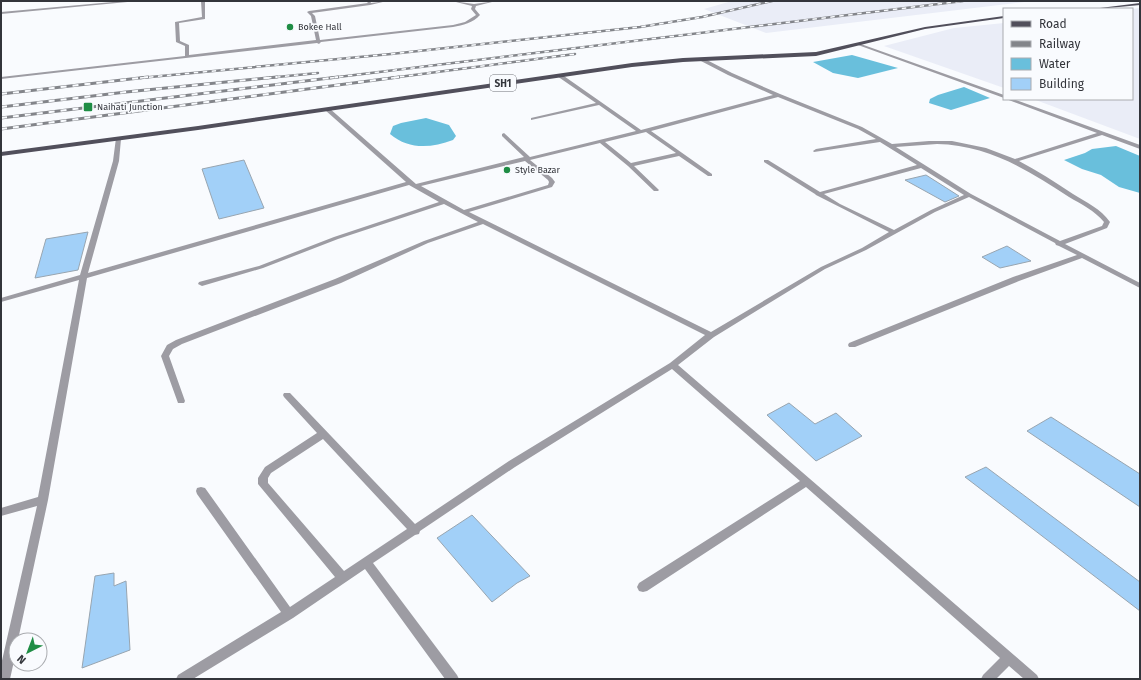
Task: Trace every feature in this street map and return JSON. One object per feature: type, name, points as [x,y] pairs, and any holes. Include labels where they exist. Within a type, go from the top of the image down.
[{"type":"main road","points":[[1108,8],[1140,4]]},
{"type":"main road","name":"SH1","points":[[1,154],[118,139],[559,75],[701,59],[816,54],[925,28],[1003,17]]},
{"type":"street","points":[[1,13],[136,1]]},
{"type":"street","points":[[187,56],[187,45],[178,42],[177,22],[204,18],[203,1]]},
{"type":"street","points":[[319,43],[313,16],[308,11],[385,1]]},
{"type":"street","points":[[454,1],[474,5],[494,1]]},
{"type":"street","points":[[1,78],[172,60],[187,56],[381,36],[466,23],[474,19],[478,14],[473,9],[474,5]]},
{"type":"street","points":[[858,44],[1003,98]]},
{"type":"street","points":[[701,59],[730,74],[778,95],[841,120],[881,140],[969,195],[1058,244],[1140,286]]},
{"type":"street","points":[[559,75],[639,131]]},
{"type":"street","points":[[1,300],[413,184],[646,130],[778,95]]},
{"type":"street","points":[[1011,100],[1140,147]]},
{"type":"street","points":[[533,119],[599,104]]},
{"type":"street","points":[[327,109],[413,184],[464,212],[711,335]]},
{"type":"street","points":[[646,130],[710,175]]},
{"type":"street","points":[[1015,161],[1102,133]]},
{"type":"street","points":[[464,212],[550,186],[552,182],[504,135]]},
{"type":"street","points":[[4,679],[44,500],[83,278],[116,161],[118,139]]},
{"type":"street","points":[[816,151],[881,140]]},
{"type":"street","points":[[600,141],[630,165],[656,190]]},
{"type":"street","points":[[891,146],[935,142],[952,143],[980,148],[1015,161],[1070,194],[1107,222],[1105,227],[1058,244]]},
{"type":"street","points":[[630,165],[681,154]]},
{"type":"street","points":[[766,161],[818,194],[849,211],[894,232]]},
{"type":"street","points":[[818,194],[921,166]]},
{"type":"street","points":[[182,679],[289,614],[415,531],[512,464],[673,365],[711,335],[823,268],[933,211],[969,195]]},
{"type":"street","points":[[202,284],[261,267],[336,238],[445,202]]},
{"type":"street","points":[[181,401],[164,356],[170,347],[224,323],[338,281],[426,242],[484,222]]},
{"type":"street","points":[[852,345],[1016,279],[1081,256]]},
{"type":"street","points":[[673,365],[1033,679]]},
{"type":"street","points":[[287,395],[415,531]]},
{"type":"street","points":[[323,434],[268,470],[263,478],[264,484],[343,578]]},
{"type":"street","points":[[643,587],[806,482]]},
{"type":"street","points":[[201,491],[289,614]]},
{"type":"street","points":[[1,512],[44,500]]},
{"type":"street","points":[[367,563],[453,679]]},
{"type":"street","points":[[986,679],[1008,658]]},
{"type":"shaded area","points":[[732,1],[1032,1],[766,33],[704,9]]},
{"type":"shaded area","points":[[1140,8],[1140,139],[1036,100],[1133,100],[1133,9]]},
{"type":"shaded area","points":[[1003,23],[1003,88],[884,46],[954,28]]},
{"type":"water","points":[[852,55],[898,68],[858,78],[833,73],[813,62]]},
{"type":"water","points":[[964,87],[990,98],[951,110],[929,103],[930,99],[938,95]]},
{"type":"water","points":[[426,118],[449,125],[456,136],[453,140],[445,143],[420,146],[405,143],[390,134],[393,126]]},
{"type":"water","points":[[1116,146],[1140,156],[1140,193],[1119,187],[1101,175],[1082,169],[1064,160],[1092,149]]},
{"type":"building","points":[[244,160],[264,208],[219,219],[202,169]]},
{"type":"building","points":[[926,175],[959,196],[945,202],[905,180]]},
{"type":"building","points":[[88,232],[78,270],[35,278],[46,239]]},
{"type":"building","points":[[1007,246],[1031,261],[1000,268],[982,257]]},
{"type":"building","points":[[789,403],[815,424],[836,413],[862,436],[816,461],[767,415]]},
{"type":"building","points":[[1051,417],[1140,474],[1140,507],[1027,431]]},
{"type":"building","points":[[986,467],[1140,582],[1140,611],[965,477]]},
{"type":"building","points":[[472,515],[530,576],[517,583],[492,602],[437,538]]},
{"type":"building","points":[[114,573],[114,586],[126,581],[130,650],[82,668],[95,576]]},
{"type":"railway","points":[[140,78],[391,54],[640,27],[702,17],[772,1]]},
{"type":"railway","points":[[330,78],[963,1]]},
{"type":"railway","points":[[391,78],[575,54]]},
{"type":"railway","points":[[267,78],[318,73]]},
{"type":"railway","points":[[1,94],[148,77]]},
{"type":"railway","points":[[1,107],[126,92],[277,77]]},
{"type":"railway","points":[[1,118],[338,77]]},
{"type":"railway","points":[[1,129],[399,77]]},
{"type":"place","name":"Bokee Hall","points":[[290,27]]},
{"type":"place","name":"Naihati Junction","points":[[88,107]]},
{"type":"place","name":"Style Bazar","points":[[507,170]]}]
